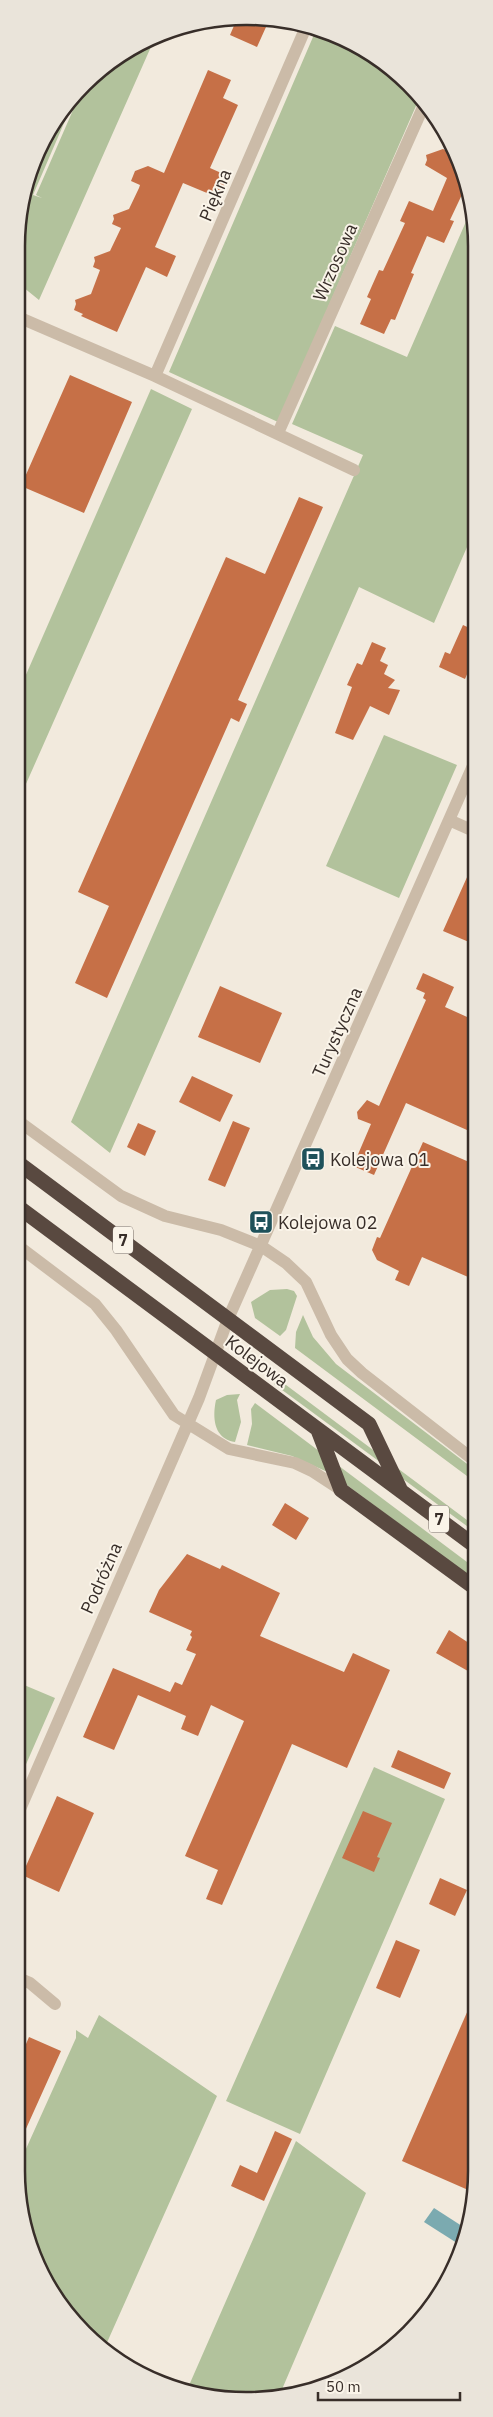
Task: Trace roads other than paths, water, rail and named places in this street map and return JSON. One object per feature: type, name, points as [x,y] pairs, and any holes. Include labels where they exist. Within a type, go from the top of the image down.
[{"type":"highway","name":"Kolejowa","points":[[25,1168],[369,1424],[402,1492]]},
{"type":"highway","name":"Kolejowa","points":[[25,1212],[468,1541]]},
{"type":"highway","points":[[317,1429],[341,1490],[468,1583]]},
{"type":"street","name":"Piękna","points":[[155,376],[303,33]]},
{"type":"street","name":"Wrzosowa","points":[[278,433],[421,111]]},
{"type":"street","points":[[25,320],[155,376],[354,470]]},
{"type":"street","name":"Turystyczna","points":[[216,1354],[228,1319],[468,776]]},
{"type":"street","points":[[449,820],[468,828]]},
{"type":"street","points":[[25,1126],[121,1196],[165,1216],[221,1230],[261,1246],[286,1263],[306,1282],[330,1335],[347,1359],[377,1386],[468,1456]]},
{"type":"street","points":[[25,1251],[95,1304],[116,1330],[174,1415],[229,1449],[295,1463],[312,1471],[341,1490]]},
{"type":"street","name":"Podróżna","points":[[25,1798],[216,1354]]},
{"type":"street","points":[[25,1981],[55,2004]]},
{"type":"water","points":[[434,2208],[461,2225],[456,2242],[424,2222]]},
{"type":"place","name":"Kolejowa 01","points":[[313,1159]]},
{"type":"place","name":"Kolejowa 02","points":[[261,1222]]}]
